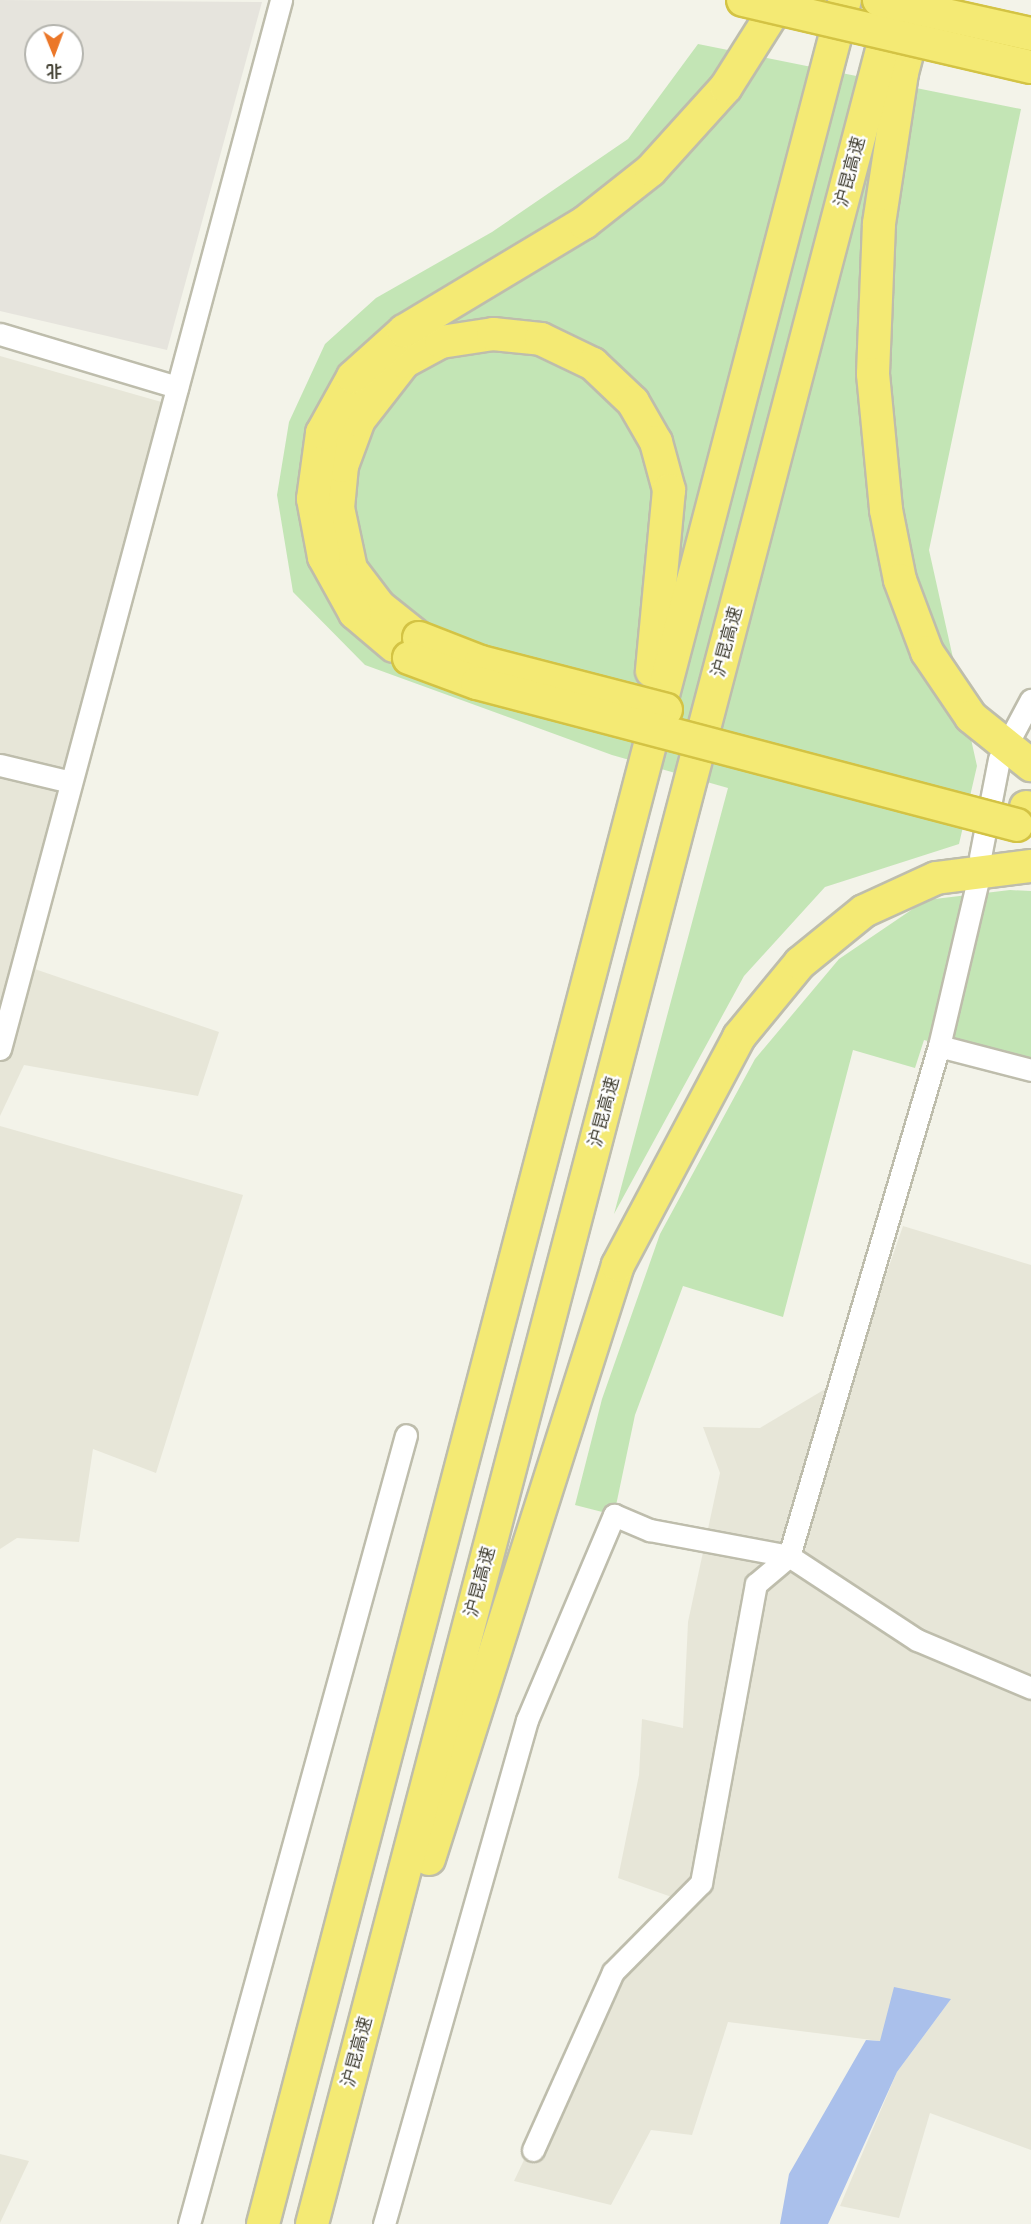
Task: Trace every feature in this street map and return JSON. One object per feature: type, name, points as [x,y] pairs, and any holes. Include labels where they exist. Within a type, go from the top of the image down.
[{"type":"highway","points":[[743,0],[1031,67]]},
{"type":"highway","points":[[781,0],[726,87],[651,170],[584,223],[404,331],[352,377],[322,433],[313,499],[324,557],[355,613],[477,683],[1026,817]]},
{"type":"highway","points":[[263,2224],[636,789],[845,0]]},
{"type":"highway","points":[[879,0],[1031,34]]},
{"type":"highway","name":"沪昆高速","points":[[313,2220],[895,0]]},
{"type":"highway","points":[[921,0],[902,73],[879,224],[873,374],[886,510],[900,580],[927,652],[971,717],[1031,765]]},
{"type":"highway","points":[[414,648],[351,569],[338,508],[342,466],[377,393],[404,363],[441,342],[493,334],[541,339],[593,364],[633,402],[656,442],[669,490],[666,567],[636,789]]},
{"type":"highway","points":[[313,2220],[384,2012],[566,1415],[618,1265],[673,1154],[739,1037],[800,963],[864,911],[936,878],[1031,866]]},
{"type":"street","points":[[0,1049],[281,0]]},
{"type":"street","points":[[0,334],[177,387]]},
{"type":"street","points":[[1012,735],[1031,700]]},
{"type":"street","points":[[980,857],[999,759]]},
{"type":"street","points":[[0,765],[71,782]]},
{"type":"street","points":[[533,2150],[613,1972],[701,1883],[756,1584],[789,1556],[939,1046],[977,884]]},
{"type":"street","points":[[939,1046],[1031,1070]]},
{"type":"street","points":[[189,2224],[406,1435]]},
{"type":"street","points":[[384,2224],[527,1720],[614,1515],[650,1530],[789,1556],[917,1640],[1031,1688]]},
{"type":"shaded area","points":[[0,0],[262,2],[167,350],[0,311]]},
{"type":"shaded area","points":[[0,356],[172,405],[23,965],[219,1032],[198,1096],[24,1065],[0,1116]]},
{"type":"shaded area","points":[[0,1126],[243,1195],[156,1473],[93,1449],[79,1542],[17,1538],[0,1549]]},
{"type":"shaded area","points":[[903,1226],[1031,1265],[1031,2150],[930,2113],[899,2218],[840,2206],[897,2072],[951,1999],[880,2041],[728,2022],[692,2135],[651,2130],[611,2205],[514,2181],[613,1972],[683,1901],[618,1878],[639,1775],[642,1719],[683,1728],[688,1622],[720,1473],[703,1427],[760,1428],[852,1373]]},
{"type":"shaded area","points":[[0,2154],[29,2161],[0,2223]]},
{"type":"green space","points":[[698,44],[1021,109],[929,550],[977,766],[959,844],[825,887],[744,976],[614,1214],[728,788],[612,755],[365,665],[293,592],[277,495],[289,422],[325,344],[376,298],[492,232],[628,139]]},
{"type":"green space","points":[[1010,890],[1031,891],[1031,1068],[924,1040],[915,1068],[853,1050],[783,1317],[683,1286],[635,1415],[614,1515],[575,1505],[602,1399],[660,1234],[755,1059],[839,959],[926,900]]},
{"type":"water","points":[[894,1987],[951,1999],[897,2072],[828,2224],[780,2224],[789,2174],[866,2040],[880,2041]]}]
